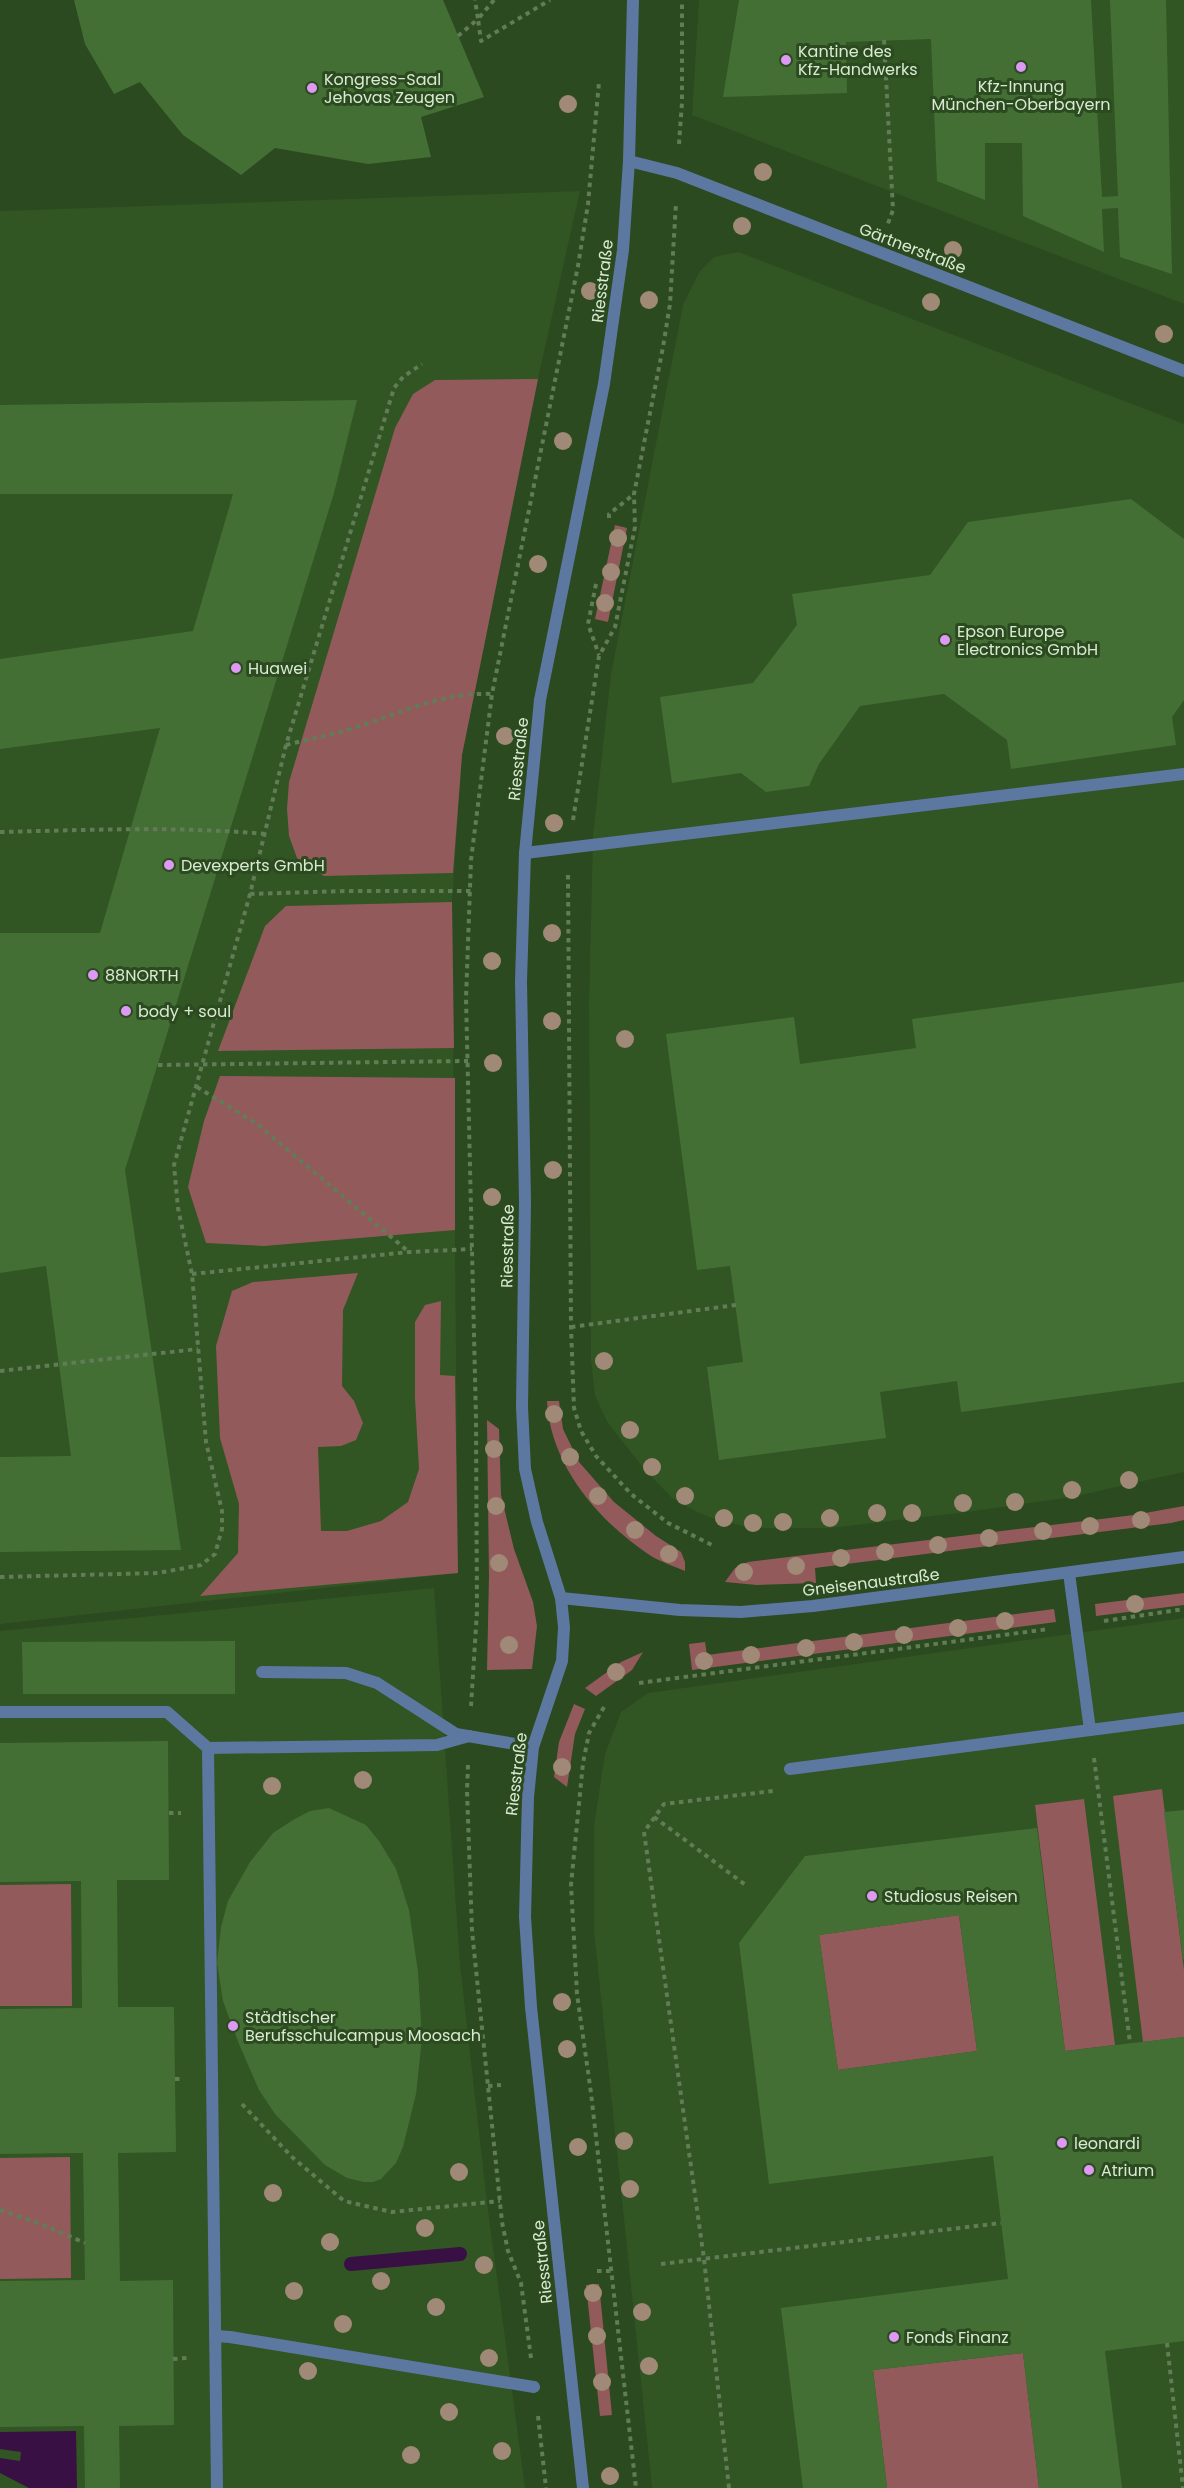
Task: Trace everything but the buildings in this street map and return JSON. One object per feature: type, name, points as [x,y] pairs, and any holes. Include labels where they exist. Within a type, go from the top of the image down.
[{"type":"street","name":"Riesstraße","points":[[583,2488],[531,2007],[526,1928],[528,1797],[533,1747],[562,1661],[564,1627],[561,1598],[537,1522],[525,1469],[523,1417],[525,1202],[521,981],[525,853],[540,700],[612,337],[623,250],[629,161],[633,0]]},
{"type":"street","name":"Gärtnerstraße","points":[[629,161],[677,173],[1184,371]]},
{"type":"street","points":[[525,853],[1184,774]]},
{"type":"street","name":"Gneisenaustraße","points":[[561,1598],[680,1610],[741,1612],[813,1606],[1184,1557]]},
{"type":"street","points":[[1069,1573],[1074,1626],[1090,1730]]},
{"type":"street","points":[[262,1672],[346,1672],[377,1683],[456,1734],[533,1747]]},
{"type":"street","points":[[0,1712],[167,1712],[208,1748],[437,1745],[470,1736]]},
{"type":"street","points":[[790,1769],[1184,1718]]},
{"type":"street","points":[[208,1748],[217,2488]]},
{"type":"street","points":[[215,2336],[534,2387]]},
{"type":"path","points":[[475,0],[481,40],[550,0]]},
{"type":"path","points":[[458,36],[478,19],[494,0]]},
{"type":"path","points":[[682,0],[682,102],[670,304],[634,494],[635,527],[615,627],[599,656],[568,849],[571,1327],[573,1408],[580,1431],[596,1456],[640,1502],[668,1523],[712,1545]]},
{"type":"path","points":[[876,252],[893,210],[884,40]]},
{"type":"path","points":[[0,1577],[158,1573],[201,1564],[215,1554],[222,1529],[222,1511],[206,1442],[192,1274],[178,1208],[174,1165],[266,834],[286,745],[394,388],[403,377],[422,364]]},
{"type":"path","points":[[607,525],[609,514],[634,494]]},
{"type":"path","points":[[597,580],[588,624],[599,656]]},
{"type":"path","points":[[286,745],[353,728],[417,704],[467,693],[492,694]]},
{"type":"path","points":[[0,832],[131,828],[230,830],[266,834]]},
{"type":"path","points":[[250,894],[471,891]]},
{"type":"path","points":[[158,1065],[468,1061]]},
{"type":"path","points":[[197,1087],[257,1125],[409,1252]]},
{"type":"path","points":[[192,1274],[409,1252],[472,1249]]},
{"type":"path","points":[[571,1327],[736,1305]]},
{"type":"path","points":[[0,1371],[198,1349]]},
{"type":"path","points":[[639,1683],[1074,1626],[1184,1609]]},
{"type":"path","points":[[604,1707],[589,1733],[583,1763],[571,1885],[577,1994],[636,2488]]},
{"type":"path","points":[[1090,1730],[1130,2043]]},
{"type":"path","points":[[729,2488],[704,2259],[644,1832],[664,1804],[771,1793],[790,1769]]},
{"type":"path","points":[[654,1817],[747,1886]]},
{"type":"path","points":[[212,2078],[249,2110],[292,2157],[344,2201],[392,2212],[500,2201]]},
{"type":"path","points":[[488,2086],[501,2085]]},
{"type":"path","points":[[0,2210],[85,2243]]},
{"type":"path","points":[[661,2264],[1001,2223]]},
{"type":"path","points":[[597,2271],[611,2271]]},
{"type":"path","points":[[1167,2343],[1183,2488]]},
{"type":"shaded area","points":[[699,0],[1184,0],[1184,304],[692,115]]},
{"type":"shaded area","points":[[580,191],[538,379],[462,755],[452,902],[458,1573],[0,1624],[0,211]]},
{"type":"shaded area","points":[[739,252],[1184,424],[1184,1472],[1072,1497],[967,1512],[830,1528],[753,1528],[719,1521],[672,1498],[645,1470],[607,1422],[595,1395],[591,1360],[589,1005],[593,835],[611,674],[683,305],[700,271],[714,257]]},
{"type":"shaded area","points":[[538,379],[462,755],[453,873],[324,876],[297,858],[289,836],[287,809],[289,782],[395,428],[413,394],[435,380]]},
{"type":"shaded area","points":[[615,525],[627,528],[608,622],[595,619]]},
{"type":"shaded area","points":[[452,902],[454,1048],[218,1051],[265,926],[286,906]]},
{"type":"shaded area","points":[[220,1076],[455,1078],[455,1230],[264,1246],[206,1243],[188,1187],[204,1121]]},
{"type":"shaded area","points":[[358,1273],[343,1310],[342,1386],[354,1401],[363,1423],[356,1440],[341,1446],[318,1447],[321,1531],[347,1531],[381,1521],[408,1502],[419,1469],[415,1398],[415,1322],[425,1305],[441,1301],[440,1375],[455,1376],[458,1573],[200,1596],[238,1553],[239,1504],[220,1438],[216,1346],[232,1291],[253,1282]]},
{"type":"shaded area","points":[[547,1401],[559,1401],[563,1429],[579,1462],[614,1502],[656,1536],[681,1552],[685,1562],[685,1571],[651,1556],[613,1526],[596,1509],[581,1490],[557,1447],[550,1425]]},
{"type":"shaded area","points":[[487,1420],[499,1429],[501,1495],[514,1549],[533,1602],[537,1626],[532,1669],[487,1670],[489,1576]]},
{"type":"shaded area","points":[[1184,1506],[1184,1520],[1171,1523],[815,1568],[816,1583],[757,1585],[725,1582],[735,1568],[748,1562],[1134,1515]]},
{"type":"shaded area","name":"Städtischer Berufsschulcampus Moosach","points":[[434,1588],[460,1964],[487,2202],[525,2488],[0,2488],[0,1631]]},
{"type":"shaded area","points":[[1184,1593],[1184,1605],[1096,1616],[1095,1604]]},
{"type":"shaded area","points":[[1054,1609],[1056,1622],[692,1670],[689,1644],[705,1642],[707,1655]]},
{"type":"shaded area","points":[[1184,1618],[1184,2488],[652,2488],[594,1931],[594,1826],[605,1754],[621,1712],[648,1693]]},
{"type":"shaded area","points":[[643,1652],[632,1670],[596,1696],[585,1688],[621,1662]]},
{"type":"shaded area","points":[[574,1704],[585,1709],[575,1734],[567,1787],[554,1777],[559,1742]]},
{"type":"shaded area","points":[[1162,1789],[1184,1970],[1184,2037],[1143,2042],[1113,1796]]},
{"type":"shaded area","points":[[1084,1799],[1115,2045],[1065,2051],[1035,1805]]},
{"type":"shaded area","points":[[71,1884],[72,2006],[0,2006],[0,1885]]},
{"type":"shaded area","points":[[959,1915],[977,2051],[838,2070],[819,1935]]},
{"type":"shaded area","points":[[70,2157],[71,2278],[0,2279],[0,2158]]},
{"type":"shaded area","points":[[599,2284],[612,2415],[600,2416],[586,2285]]},
{"type":"shaded area","points":[[1023,2353],[1039,2488],[887,2488],[873,2370]]},
{"type":"shaded area","points":[[76,2431],[77,2488],[29,2488],[0,2473],[0,2458],[20,2461],[21,2452],[0,2449],[0,2432]]},
{"type":"waterway","points":[[351,2264],[460,2254]]},
{"type":"place","name":"Kantine des Kfz-Handwerks","points":[[786,60]]},
{"type":"place","name":"Kfz-Innung München-Oberbayern","points":[[1021,67]]},
{"type":"place","name":"Kongress-Saal Jehovas Zeugen","points":[[312,88]]},
{"type":"place","name":"Epson Europe Electronics GmbH","points":[[945,640]]},
{"type":"place","name":"Huawei","points":[[236,668]]},
{"type":"place","name":"Devexperts GmbH","points":[[169,865]]},
{"type":"place","name":"88NORTH","points":[[93,975]]},
{"type":"place","name":"body + soul","points":[[126,1011]]},
{"type":"place","name":"Studiosus Reisen","points":[[872,1896]]},
{"type":"place","name":"Städtischer Berufsschulcampus Moosach","points":[[233,2026]]},
{"type":"place","name":"leonardi","points":[[1062,2143]]},
{"type":"place","name":"Atrium","points":[[1089,2170]]},
{"type":"place","name":"Fonds Finanz","points":[[894,2337]]}]
